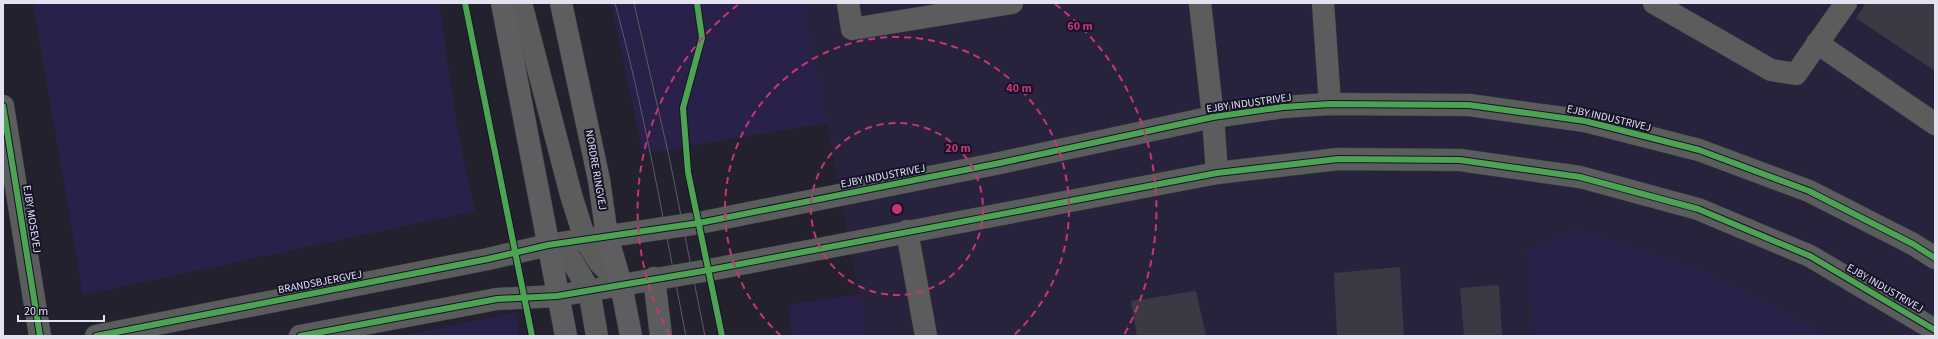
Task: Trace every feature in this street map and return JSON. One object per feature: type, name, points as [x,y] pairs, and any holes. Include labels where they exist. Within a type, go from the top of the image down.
[{"type":"main road","points":[[502,3],[557,296],[566,336]]},
{"type":"main road","name":"NORDRE RINGVEJ","points":[[561,3],[599,180],[607,236],[621,284],[631,336]]},
{"type":"street","points":[[521,3],[571,195],[585,239],[600,263],[621,284]]},
{"type":"street","points":[[848,3],[852,29],[1012,3]]},
{"type":"street","points":[[1200,3],[1214,117],[1217,173]]},
{"type":"street","points":[[1323,3],[1330,104]]},
{"type":"street","points":[[1654,3],[1771,70],[1796,74],[1846,3]]},
{"type":"street","points":[[1817,43],[1935,124]]},
{"type":"street","name":"EJBY INDUSTRIVEJ","points":[[548,245],[699,223],[1000,163],[1214,117],[1282,107],[1330,104],[1469,105],[1586,121],[1699,150],[1809,191],[1913,244],[1935,258]]},
{"type":"street","name":"EJBY MOSEVEJ","points":[[3,106],[40,336]]},
{"type":"street","name":"EJBY INDUSTRIVEJ","points":[[557,296],[654,278],[709,270],[1217,173],[1346,159],[1460,160],[1580,176],[1698,209],[1810,256],[1935,330]]},
{"type":"street","points":[[907,231],[926,336]]},
{"type":"street","points":[[548,245],[572,261],[589,290],[597,336]]},
{"type":"street","name":"BRANDSBJERGVEJ","points":[[96,336],[480,261],[548,245]]},
{"type":"street","points":[[654,278],[661,336]]},
{"type":"street","points":[[300,336],[497,299],[557,296]]},
{"type":"shaded area","points":[[33,3],[439,3],[458,133],[475,211],[83,295]]},
{"type":"shaded area","points":[[611,3],[804,3],[827,123],[643,154]]},
{"type":"shaded area","points":[[804,3],[1935,3],[1935,336],[867,336]]},
{"type":"shaded area","points":[[1575,230],[1694,267],[1829,336],[1534,336],[1527,252]]},
{"type":"shaded area","points":[[859,294],[867,336],[793,336],[788,305]]},
{"type":"shaded area","points":[[516,312],[520,336],[401,336]]},
{"type":"building","points":[[1866,3],[1935,3],[1935,71],[1856,18]]},
{"type":"building","points":[[1400,267],[1404,336],[1337,336],[1334,273]]},
{"type":"building","points":[[1499,285],[1502,336],[1464,336],[1460,288]]},
{"type":"building","points":[[1196,291],[1206,336],[1137,336],[1131,301]]},
{"type":"tram line","points":[[615,3],[645,127],[686,336]]},
{"type":"tram line","points":[[634,3],[670,161],[705,336]]},
{"type":"cycle path","points":[[465,3],[532,336]]},
{"type":"cycle path","points":[[697,3],[702,38],[683,108],[688,172],[722,336]]},
{"type":"cycle path","points":[[96,336],[488,259],[548,245],[699,223],[1000,163],[1213,117],[1283,107],[1330,104],[1469,105],[1585,121],[1699,150],[1809,191],[1913,244],[1935,258]]},
{"type":"cycle path","points":[[3,106],[40,336]]},
{"type":"cycle path","points":[[300,336],[497,299],[557,296],[709,270],[1217,173],[1338,159],[1460,160],[1580,177],[1698,209],[1810,256],[1935,330]]}]
